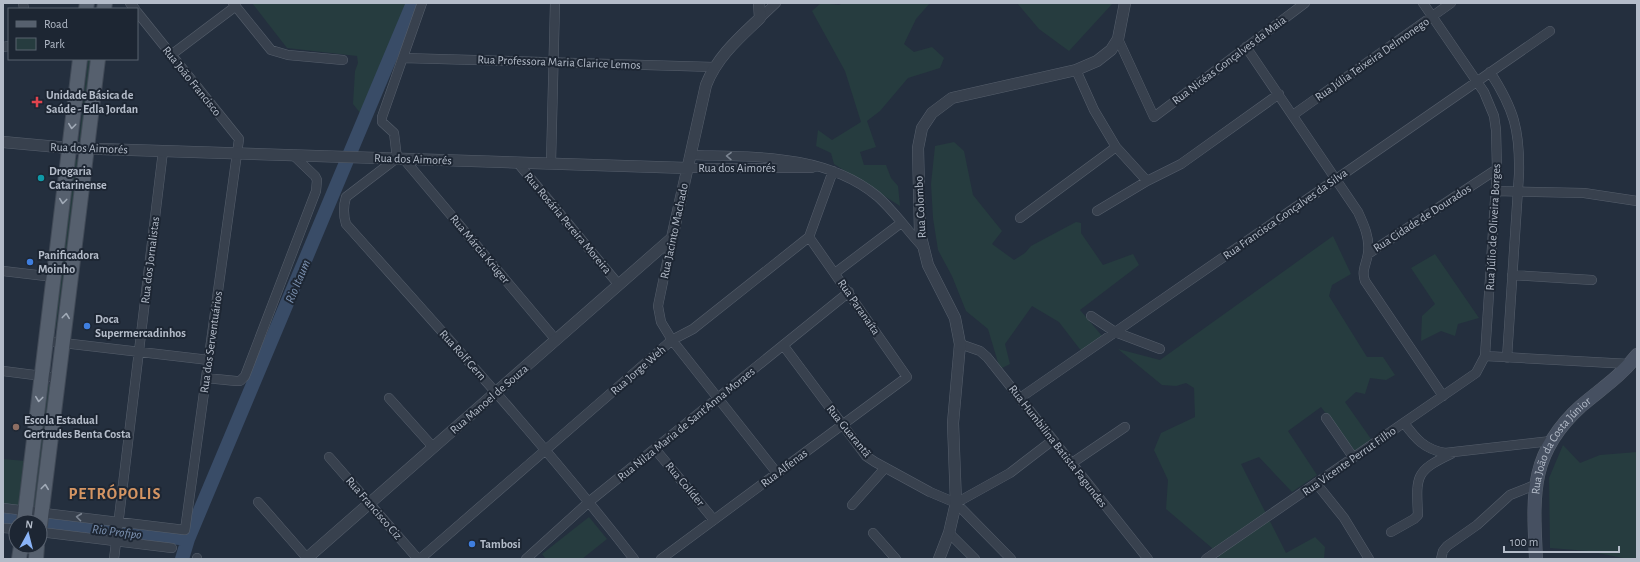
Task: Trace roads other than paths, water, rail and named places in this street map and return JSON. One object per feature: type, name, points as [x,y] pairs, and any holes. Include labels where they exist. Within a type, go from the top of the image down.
[{"type":"main road","points":[[24,514],[80,60]]},
{"type":"main road","points":[[42,514],[98,60]]},
{"type":"main road","name":"Rua João da Costa Júnior","points":[[1536,559],[1534,523],[1535,485],[1540,464],[1551,441],[1571,416],[1614,381],[1633,360]]},
{"type":"street","points":[[400,158],[394,133],[382,122],[382,117],[422,3]]},
{"type":"street","points":[[551,163],[555,3]]},
{"type":"street","points":[[759,3],[760,18]]},
{"type":"street","name":"Rua Jacinto Machado","points":[[776,3],[732,45],[714,67],[702,100],[658,306],[661,322],[672,340],[777,473]]},
{"type":"street","name":"Rua Colombo","points":[[939,559],[949,533],[956,503],[952,423],[960,344],[955,318],[928,265],[922,246],[919,219],[918,148],[922,128],[932,113],[945,102],[961,95],[1076,70],[1088,66],[1104,56],[1118,39],[1125,3]]},
{"type":"street","name":"Rua Nicéas Gonçalves da Maia","points":[[1118,39],[1154,117],[1305,3]]},
{"type":"street","name":"Rua Júlio de Oliveira Borges","points":[[1423,3],[1477,81],[1489,102],[1494,116],[1498,143],[1485,356]]},
{"type":"street","name":"Rua Júlia Teixeira Delmonego","points":[[1293,115],[1451,3]]},
{"type":"street","points":[[171,55],[234,5],[271,50],[288,55],[343,60]]},
{"type":"street","name":"Rua João Francisco","points":[[138,13],[239,139],[237,153]]},
{"type":"street","name":"Rua Francisca Gonçalves da Silva","points":[[1020,398],[1550,30]]},
{"type":"street","points":[[1246,47],[1356,207],[1365,226],[1368,254],[1362,274],[1365,281],[1443,396]]},
{"type":"street","name":"Rua Professora Maria Clarice Lemos","points":[[403,58],[714,67]]},
{"type":"street","points":[[1076,70],[1094,110],[1116,147],[1147,181]]},
{"type":"street","name":"Rua Júlio de Oliveira Borges","points":[[1490,72],[1507,100],[1517,129],[1519,159],[1507,358]]},
{"type":"street","points":[[1097,211],[1147,181],[1181,164],[1278,94]]},
{"type":"street","name":"Rua dos Aimorés","points":[[3,142],[69,148],[687,168],[823,168]]},
{"type":"street","points":[[1020,218],[1116,147]]},
{"type":"street","name":"Rua dos Jornalistas","points":[[114,559],[163,151]]},
{"type":"street","name":"Rua dos Serventuários","points":[[118,522],[185,530],[237,153]]},
{"type":"street","points":[[206,378],[240,381],[245,376],[248,369],[316,191],[317,180],[315,176],[293,155]]},
{"type":"street","name":"Rua dos Aimorés","points":[[690,156],[771,157],[789,159],[833,171],[861,185],[876,196],[888,207],[922,246]]},
{"type":"street","name":"Rua Márcia Krüger","points":[[400,158],[556,340]]},
{"type":"street","name":"Rua Rolf Gern","points":[[400,158],[346,197],[343,210],[346,224],[496,392],[590,501],[634,559]]},
{"type":"street","name":"Rua Rosária Pereira Moreira","points":[[517,162],[619,285]]},
{"type":"street","name":"Rua Cidade de Dourados","points":[[1368,254],[1497,169]]},
{"type":"street","points":[[810,237],[833,171]]},
{"type":"street","points":[[1495,191],[1598,194],[1637,201]]},
{"type":"street","points":[[835,273],[901,223]]},
{"type":"street","name":"Rua Paranaíta","points":[[810,237],[907,377]]},
{"type":"street","name":"Rua Jorge Weh","points":[[419,559],[672,340],[693,329],[810,237]]},
{"type":"street","name":"Rua Manoel de Souza","points":[[306,558],[672,238]]},
{"type":"street","points":[[3,270],[54,277]]},
{"type":"street","points":[[1512,275],[1592,280]]},
{"type":"street","name":"Rua Nilza Maria de Sant'Anna Moraes","points":[[526,559],[590,501],[848,292]]},
{"type":"street","points":[[1091,316],[1115,332],[1160,349]]},
{"type":"street","points":[[46,341],[209,360]]},
{"type":"street","name":"Rua Humbilina Batista Fagundes","points":[[960,344],[980,351],[987,357],[1072,463],[1144,558]]},
{"type":"street","name":"Rua Guarantã","points":[[783,345],[866,456],[930,492],[956,503]]},
{"type":"street","points":[[1485,356],[1507,358],[1633,360]]},
{"type":"street","name":"Rua Vicente Perrut Filho","points":[[1206,559],[1476,373],[1485,356]]},
{"type":"street","points":[[3,371],[58,378]]},
{"type":"street","name":"Rua Alfenas","points":[[661,559],[907,377]]},
{"type":"street","points":[[389,398],[433,447]]},
{"type":"street","points":[[1326,418],[1353,458]]},
{"type":"street","points":[[1404,423],[1415,439],[1425,447],[1436,452],[1451,454],[1551,441]]},
{"type":"street","points":[[1072,463],[1125,427]]},
{"type":"street","points":[[1011,559],[956,503],[1010,473],[1053,440]]},
{"type":"street","name":"Rua Colíder","points":[[655,449],[714,520]]},
{"type":"street","points":[[1391,532],[1414,519],[1418,515],[1417,488],[1423,471],[1432,463],[1451,454]]},
{"type":"street","name":"Rua Francisco Ciz","points":[[329,457],[419,559]]},
{"type":"street","points":[[852,505],[885,468]]},
{"type":"street","points":[[1316,483],[1344,518],[1369,559]]},
{"type":"street","points":[[1441,559],[1443,551],[1447,546],[1477,525],[1510,495],[1535,485]]},
{"type":"street","points":[[258,502],[306,558]]},
{"type":"street","points":[[3,508],[19,514]]},
{"type":"street","points":[[48,519],[118,522]]},
{"type":"street","points":[[48,533],[172,548]]},
{"type":"street","points":[[873,533],[896,559]]},
{"type":"street","points":[[949,533],[975,559]]},
{"type":"waterway","name":"Rio Itaum","points":[[182,559],[188,539],[413,3]]},
{"type":"waterway","name":"Rio Profipo","points":[[3,517],[8,517]]},
{"type":"waterway","name":"Rio Profipo","points":[[48,522],[188,539]]},
{"type":"place","name":"Unidade Básica de Saúde - Edla Jordan","points":[[37,102]]},
{"type":"place","name":"Drogaria Catarinense","points":[[41,178]]},
{"type":"place","name":"Panificadora Moinho","points":[[30,262]]},
{"type":"place","name":"Doca Supermercadinhos","points":[[87,326]]},
{"type":"place","name":"Escola Estadual Gertrudes Benta Costa","points":[[16,427]]},
{"type":"place","name":"Tambosi","points":[[472,544]]},
{"type":"district","name":"PETRÓPOLIS","points":[[115,493]]}]
